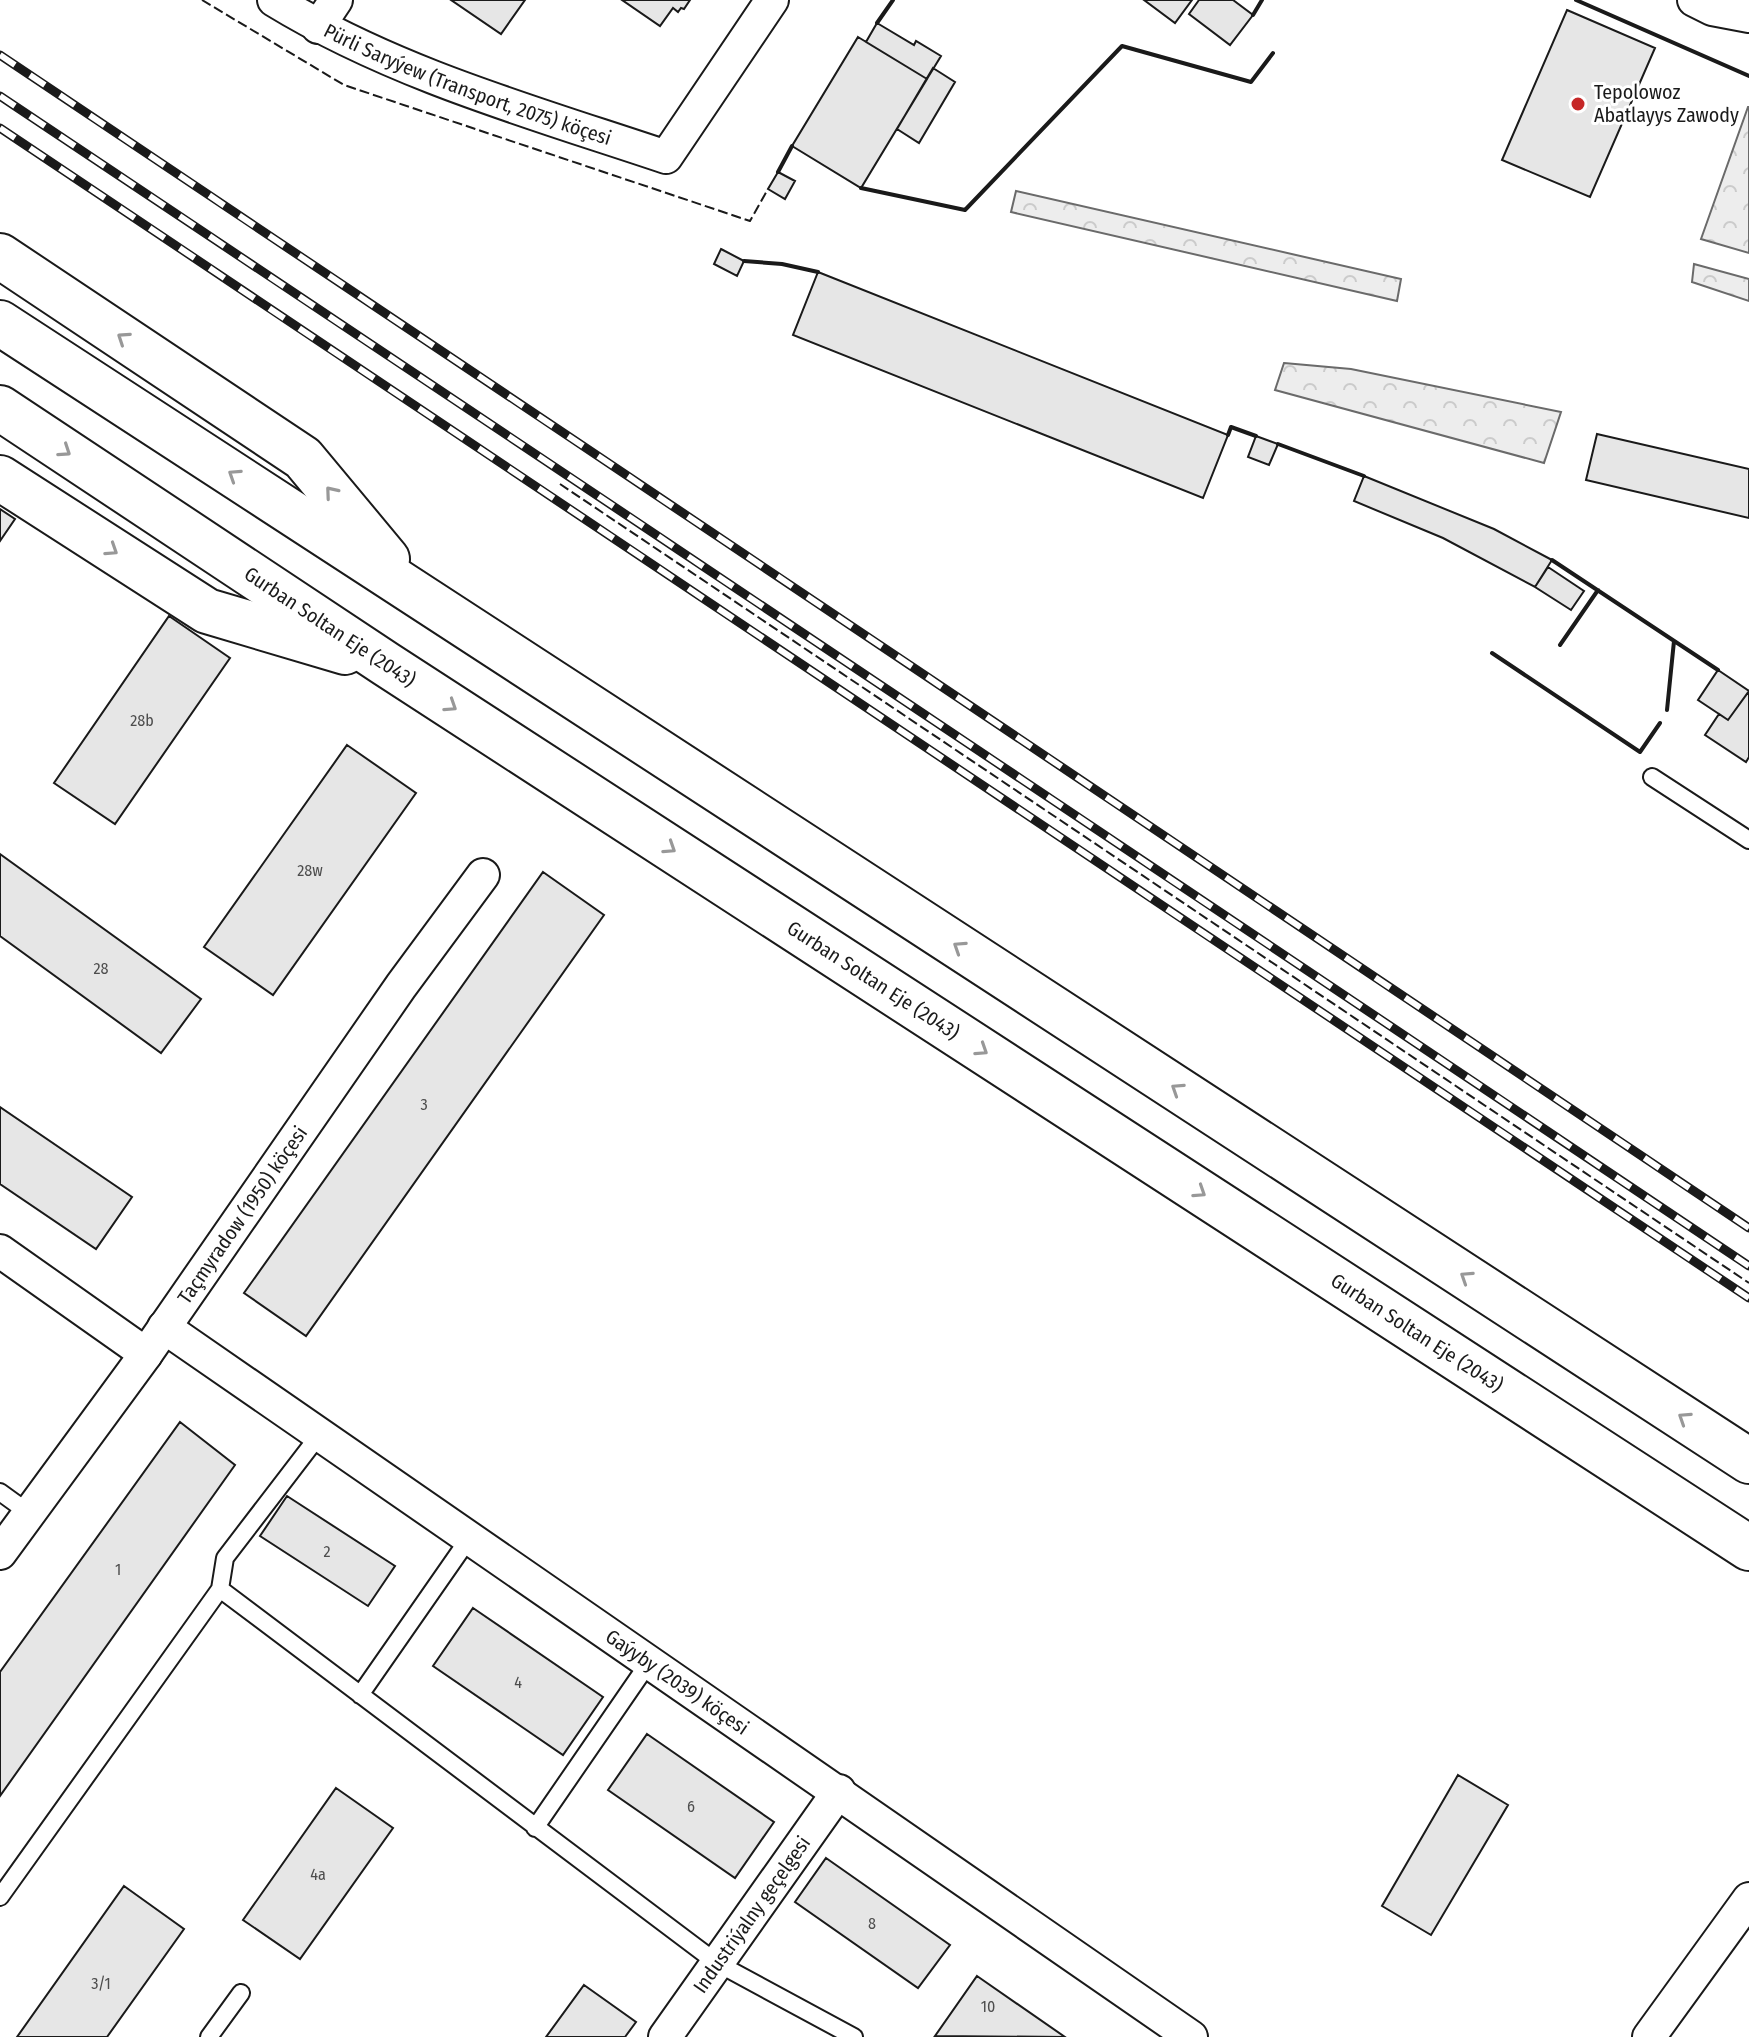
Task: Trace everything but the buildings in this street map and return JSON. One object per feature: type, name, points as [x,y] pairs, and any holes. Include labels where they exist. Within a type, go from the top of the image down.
[{"type":"highway","points":[[0,256],[303,458],[417,594]]},
{"type":"highway","points":[[0,323],[1749,1461]]},
{"type":"highway","name":"Gurban Soltan Eje (2043)","points":[[0,408],[386,664],[1749,1548]]},
{"type":"highway","points":[[0,478],[207,611],[386,664]]},
{"type":"street","name":"Pürli Saryýew (Transport, 2075) köçesi","points":[[274,0],[318,27],[440,81],[666,157],[772,0]]},
{"type":"street","points":[[318,27],[336,0]]},
{"type":"street","points":[[1694,0],[1712,9],[1749,16]]},
{"type":"street","name":"Taçmyradow (1950) köçesi","points":[[0,1553],[146,1354],[401,986],[483,875]]},
{"type":"street","points":[[0,1251],[146,1354]]},
{"type":"street","name":"Gaýyby (2039) köçesi","points":[[164,1327],[1191,2037]]},
{"type":"street","name":"Industriýalny geçelgesi","points":[[665,2037],[839,1791]]},
{"type":"street","points":[[1649,2037],[1749,1899]]},
{"type":"lane","points":[[1652,777],[1749,840]]},
{"type":"lane","points":[[0,1897],[220,1589],[225,1558],[320,1434]]},
{"type":"lane","points":[[0,1492],[29,1513]]},
{"type":"lane","points":[[360,1695],[470,1537]]},
{"type":"lane","points":[[220,1589],[717,1963],[854,2037]]},
{"type":"lane","points":[[535,1828],[650,1661]]},
{"type":"lane","points":[[209,2037],[241,1993]]},
{"type":"green space","points":[[1749,107],[1749,253],[1701,239]]},
{"type":"green space","points":[[1016,191],[1401,279],[1397,301],[1011,212]]},
{"type":"green space","points":[[1694,264],[1749,279],[1749,301],[1692,282]]},
{"type":"green space","points":[[1284,363],[1351,369],[1561,412],[1544,463],[1275,390]]},
{"type":"railway","points":[[0,55],[1749,1228]]},
{"type":"railway","points":[[0,96],[1749,1266]]},
{"type":"railway","points":[[0,128],[1749,1298]]},
{"type":"fence","points":[[202,0],[344,85],[750,221],[768,189]]},
{"type":"fence","points":[[560,484],[1749,1283]]},
{"type":"wall","points":[[877,23],[893,0]]},
{"type":"wall","points":[[1253,15],[1262,0]]},
{"type":"wall","points":[[1576,0],[1749,76]]},
{"type":"wall","points":[[861,188],[965,210],[1122,46],[1251,82],[1273,53]]},
{"type":"wall","points":[[778,172],[792,146]]},
{"type":"wall","points":[[744,261],[782,264],[818,272]]},
{"type":"wall","points":[[1228,435],[1231,427],[1256,436]]},
{"type":"wall","points":[[1278,444],[1364,476]]},
{"type":"wall","points":[[1552,560],[1718,670]]},
{"type":"wall","points":[[1560,645],[1598,590]]},
{"type":"wall","points":[[1667,710],[1674,641]]},
{"type":"wall","points":[[1492,653],[1640,752],[1660,723]]},
{"type":"place","name":"Tepolowoz Abatlayys Zawody","points":[[1578,104]]}]
